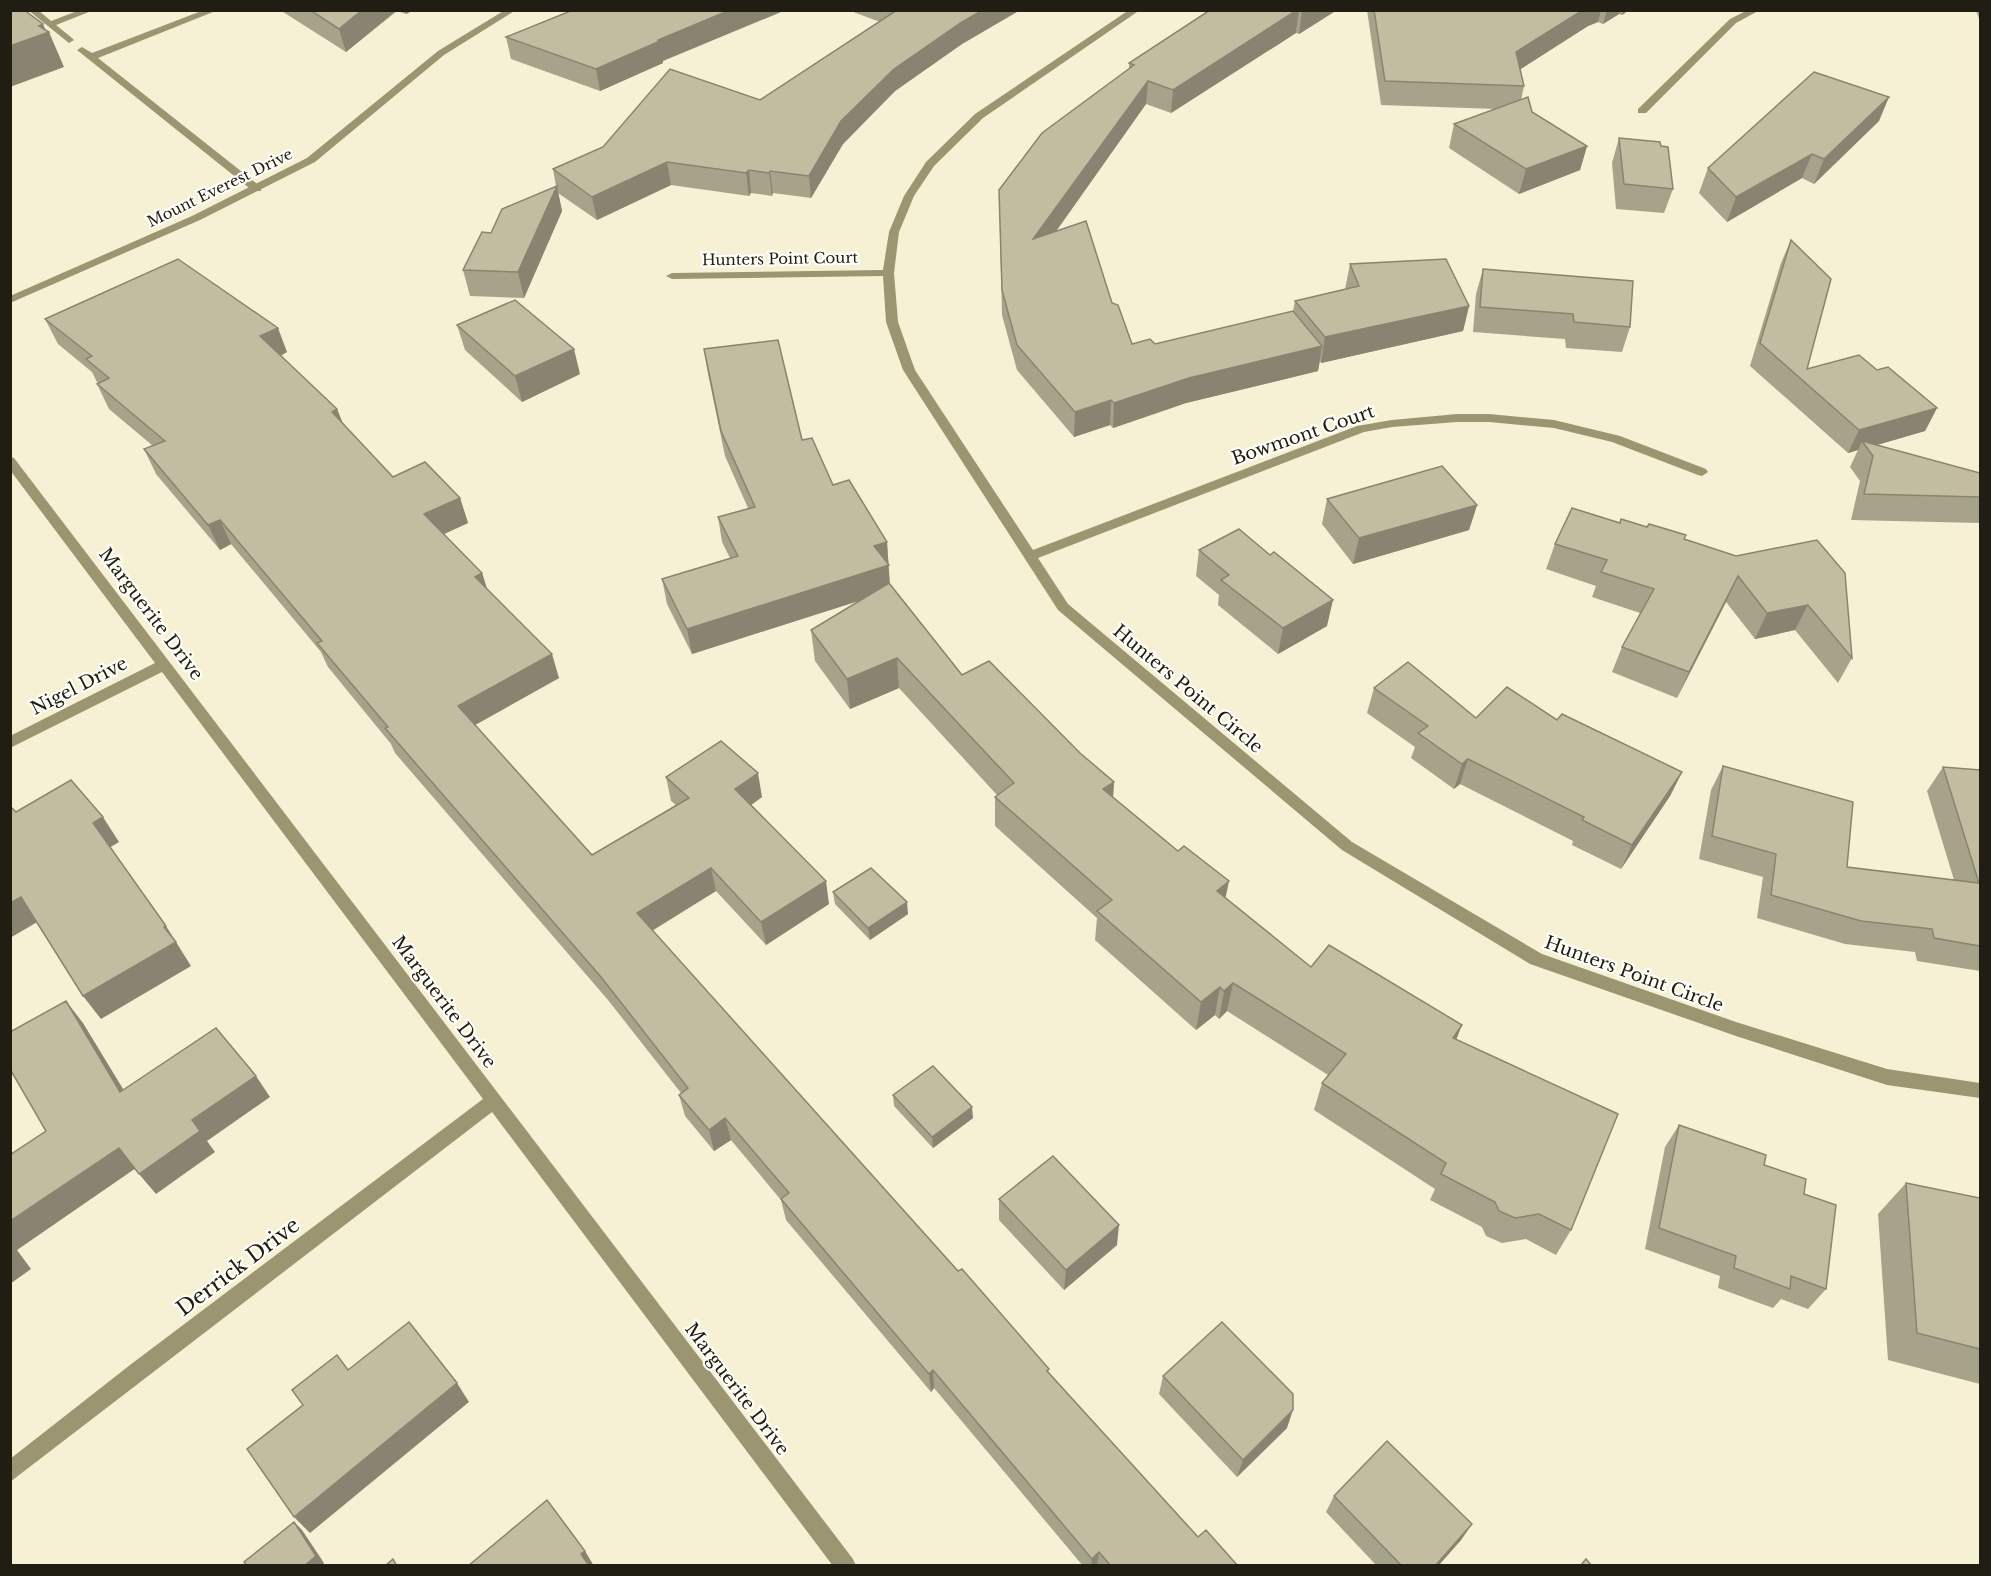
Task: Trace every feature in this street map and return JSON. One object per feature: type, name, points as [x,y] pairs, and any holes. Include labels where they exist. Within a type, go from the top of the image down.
[{"type":"street","points":[[32,10],[69,40]]},
{"type":"street","points":[[50,24],[90,10]]},
{"type":"street","points":[[91,57],[214,10]]},
{"type":"street","name":"Mount Everest Drive","points":[[10,300],[257,189],[311,160],[441,53],[512,10]]},
{"type":"street","name":"Hunters Point Circle","points":[[1136,10],[1102,30],[959,132],[930,164],[909,196],[894,232],[888,273],[892,322],[909,370],[1063,606],[1347,846],[1536,959],[1736,1029],[1887,1077],[1980,1091]]},
{"type":"street","points":[[1642,111],[1733,21],[1756,10]]},
{"type":"street","points":[[82,50],[257,189]]},
{"type":"street","name":"Hunters Point Court","points":[[672,276],[888,273]]},
{"type":"street","name":"Bowmont Court","points":[[1029,556],[1361,429],[1384,424],[1436,418],[1492,418],[1554,425],[1616,439],[1702,472]]},
{"type":"street","name":"Marguerite Drive","points":[[10,461],[846,1566]]},
{"type":"street","name":"Nigel Drive","points":[[10,743],[165,665]]},
{"type":"street","name":"Derrick Drive","points":[[10,1472],[137,1372],[494,1101]]},
{"type":"building","points":[[10,10],[24,10],[43,24],[39,26],[49,32],[10,46]]},
{"type":"building","points":[[310,10],[362,10],[339,29]]},
{"type":"building","points":[[573,10],[730,10],[596,69],[506,37]]},
{"type":"building","points":[[897,10],[983,10],[894,69],[841,121],[809,176],[749,170],[746,173],[667,162],[592,197],[553,169],[603,147],[670,69],[760,100]]},
{"type":"building","points":[[1210,10],[1297,10],[1173,90],[1148,81],[1033,239],[1086,221],[1112,303],[1118,305],[1132,344],[1150,339],[1155,344],[1293,311],[1322,346],[1189,378],[1114,403],[1111,400],[1075,412],[1017,345],[1002,290],[999,190],[1042,133],[1134,65],[1129,63]]},
{"type":"building","points":[[1374,10],[1583,10],[1516,52],[1524,86],[1385,81]]},
{"type":"building","points":[[1814,72],[1889,97],[1824,159],[1812,154],[1736,197],[1708,168]]},
{"type":"building","points":[[1528,97],[1532,112],[1587,146],[1526,169],[1454,124]]},
{"type":"building","points":[[1619,138],[1660,142],[1661,146],[1668,147],[1673,189],[1624,184]]},
{"type":"building","points":[[557,186],[518,272],[463,270],[482,232],[491,233],[502,209]]},
{"type":"building","points":[[1791,240],[1831,279],[1807,369],[1859,355],[1877,370],[1888,367],[1937,408],[1859,430],[1760,343]]},
{"type":"building","points":[[178,259],[278,328],[260,336],[337,409],[332,412],[393,477],[425,462],[460,498],[424,514],[482,573],[475,577],[552,654],[458,706],[592,855],[689,798],[666,777],[721,741],[758,773],[735,789],[826,881],[761,922],[711,868],[637,913],[958,1271],[962,1269],[1049,1369],[1047,1371],[1198,1537],[1206,1530],[1238,1566],[1111,1566],[1099,1552],[1092,1559],[933,1370],[929,1374],[781,1199],[789,1193],[725,1118],[709,1130],[679,1095],[688,1088],[601,977],[385,728],[388,727],[317,643],[322,641],[220,520],[208,525],[144,449],[165,441],[97,384],[109,378],[86,359],[92,356],[45,319]]},
{"type":"building","points":[[1446,259],[1469,306],[1325,337],[1295,301],[1359,286],[1350,264]]},
{"type":"building","points":[[1483,269],[1633,281],[1630,327],[1574,322],[1573,314],[1480,307]]},
{"type":"building","points":[[515,300],[574,349],[515,376],[457,325]]},
{"type":"building","points":[[778,340],[802,440],[812,438],[833,485],[849,480],[887,542],[874,546],[889,565],[687,629],[662,579],[738,556],[718,517],[755,507],[721,431],[704,349]]},
{"type":"building","points":[[1862,441],[1980,473],[1980,497],[1864,494],[1873,456]]},
{"type":"building","points":[[1442,466],[1477,505],[1359,538],[1327,499]]},
{"type":"building","points":[[1572,508],[1620,523],[1621,519],[1647,527],[1649,524],[1686,535],[1684,539],[1736,556],[1817,540],[1845,573],[1852,658],[1808,605],[1767,613],[1738,576],[1689,672],[1622,647],[1654,589],[1601,572],[1607,560],[1555,544]]},
{"type":"building","points":[[1239,529],[1270,555],[1274,552],[1333,600],[1283,628],[1221,580],[1229,575],[1199,550]]},
{"type":"building","points":[[889,583],[962,675],[989,661],[1080,753],[1114,782],[1103,789],[1178,851],[1184,846],[1229,881],[1217,891],[1311,967],[1329,945],[1462,1025],[1453,1038],[1618,1114],[1571,1230],[1539,1214],[1515,1218],[1499,1211],[1495,1202],[1441,1174],[1446,1163],[1322,1083],[1346,1054],[1233,983],[1224,991],[1220,987],[1201,1002],[1097,911],[1112,900],[995,797],[1014,783],[897,658],[847,679],[811,630]]},
{"type":"building","points":[[1408,662],[1476,718],[1507,687],[1557,720],[1562,714],[1682,772],[1632,845],[1582,820],[1584,817],[1468,759],[1462,764],[1418,733],[1428,726],[1374,688]]},
{"type":"building","points":[[1723,766],[1853,802],[1847,867],[1979,883],[1943,767],[1980,770],[1980,946],[1934,938],[1932,929],[1861,921],[1771,895],[1776,854],[1712,836]]},
{"type":"building","points":[[71,780],[103,817],[93,823],[176,942],[83,996],[21,897],[10,903],[10,806],[16,812]]},
{"type":"building","points":[[871,868],[907,902],[868,928],[833,892]]},
{"type":"building","points":[[66,1001],[120,1092],[216,1028],[256,1076],[192,1120],[200,1131],[139,1174],[119,1148],[10,1221],[10,1155],[46,1131],[10,1069],[10,1032]]},
{"type":"building","points":[[933,1066],[972,1107],[932,1137],[893,1095]]},
{"type":"building","points":[[1679,1125],[1766,1155],[1764,1165],[1806,1179],[1804,1194],[1836,1205],[1826,1289],[1791,1276],[1790,1289],[1734,1268],[1736,1256],[1659,1228]]},
{"type":"building","points":[[1053,1156],[1119,1225],[1066,1270],[999,1199]]},
{"type":"building","points":[[1906,1183],[1980,1198],[1980,1349],[1917,1333]]},
{"type":"building","points":[[409,1322],[457,1383],[294,1517],[247,1449],[303,1405],[292,1390],[337,1355],[348,1370]]},
{"type":"building","points":[[1222,1322],[1293,1394],[1293,1410],[1243,1460],[1163,1376]]},
{"type":"building","points":[[1387,1441],[1472,1524],[1435,1566],[1402,1566],[1334,1496]]},
{"type":"building","points":[[547,1500],[585,1551],[581,1554],[589,1566],[468,1566]]},
{"type":"building","points":[[294,1522],[316,1556],[304,1566],[247,1566],[244,1562]]},
{"type":"building","points":[[393,1559],[397,1566],[385,1566]]},
{"type":"building","points":[[1586,1559],[1592,1566],[1580,1566]]}]
